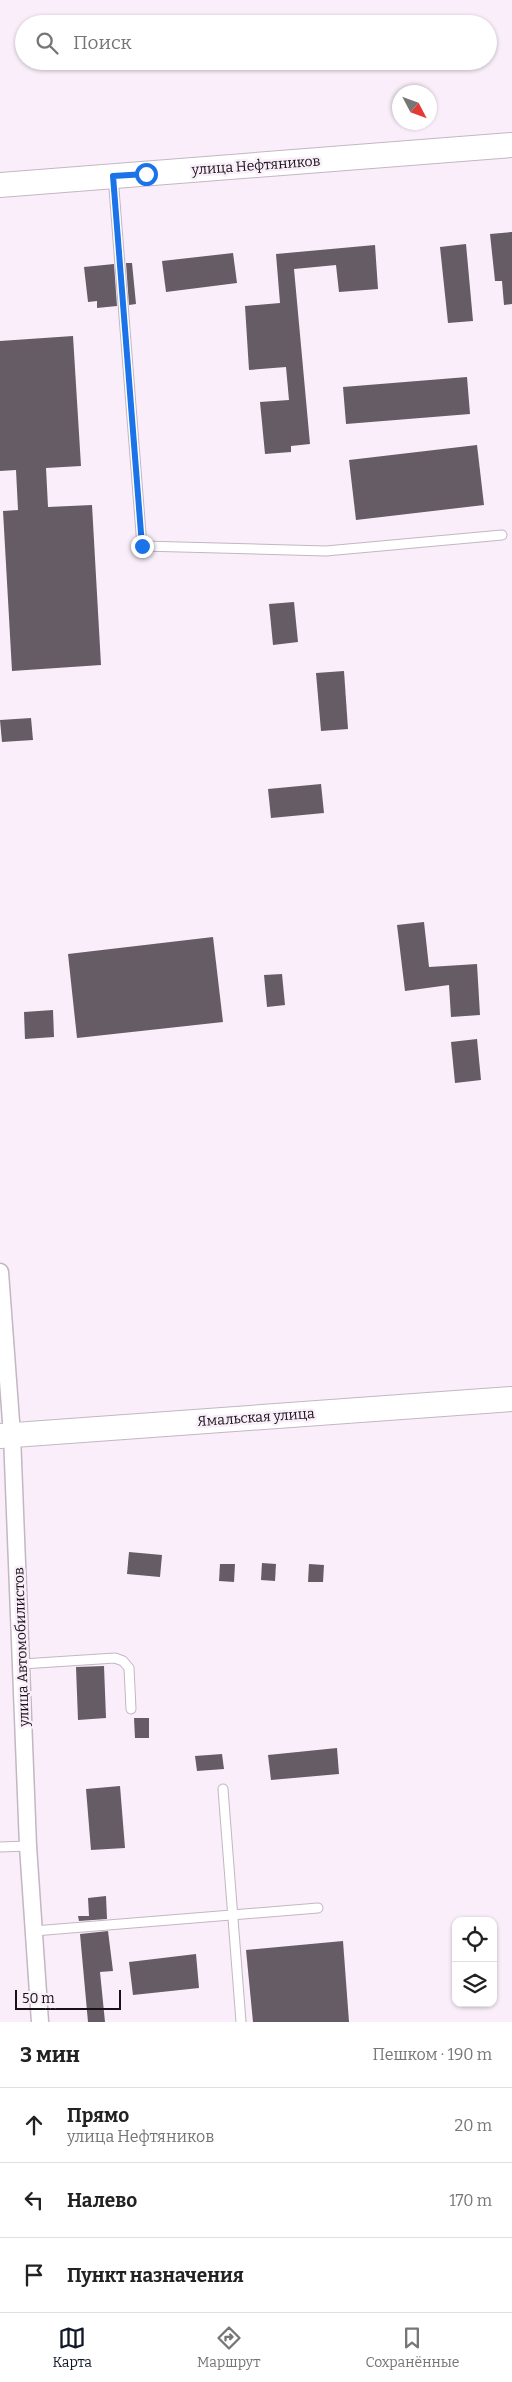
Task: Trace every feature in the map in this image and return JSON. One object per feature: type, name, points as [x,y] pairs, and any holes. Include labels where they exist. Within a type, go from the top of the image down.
[{"type":"main road","name":"улица Нефтяников","points":[[0,185],[512,145]]},
{"type":"main road","name":"Ямальская улица","points":[[6,1436],[512,1399]]},
{"type":"street","name":"улица Автомобилистов","points":[[0,1272],[6,1436],[22,1664],[28,1846],[40,2022]]},
{"type":"lane","points":[[113,176],[142,546],[326,551],[502,535]]},
{"type":"lane","points":[[22,1664],[115,1658],[122,1661],[129,1668],[131,1709]]},
{"type":"lane","points":[[223,1789],[241,2022]]},
{"type":"lane","points":[[0,1847],[28,1846]]},
{"type":"lane","points":[[34,1931],[318,1908]]},
{"type":"building","points":[[512,232],[512,304],[504,305],[502,281],[495,281],[490,234]]},
{"type":"building","points":[[466,244],[473,321],[448,323],[440,247]]},
{"type":"building","points":[[375,245],[378,289],[339,292],[336,265],[294,269],[310,444],[291,446],[291,452],[265,454],[260,402],[289,400],[286,367],[249,370],[245,306],[280,303],[276,254]]},
{"type":"building","points":[[233,253],[237,283],[166,292],[162,261]]},
{"type":"building","points":[[126,263],[132,263],[136,304],[129,305]]},
{"type":"building","points":[[114,264],[117,306],[97,308],[97,301],[88,302],[84,267]]},
{"type":"building","points":[[73,336],[81,466],[46,468],[48,507],[92,505],[101,665],[12,671],[3,511],[18,510],[16,470],[0,471],[0,341]]},
{"type":"building","points":[[467,377],[470,414],[346,424],[343,387]]},
{"type":"building","points":[[477,445],[484,505],[356,520],[349,460]]},
{"type":"building","points":[[294,602],[298,642],[273,645],[269,604]]},
{"type":"building","points":[[344,671],[348,729],[321,731],[316,673]]},
{"type":"building","points":[[31,718],[33,740],[2,742],[0,720]]},
{"type":"building","points":[[321,784],[324,813],[271,818],[268,789]]},
{"type":"building","points":[[424,922],[429,967],[477,964],[480,1015],[451,1017],[449,985],[405,991],[397,925]]},
{"type":"building","points":[[213,937],[223,1022],[77,1038],[68,954]]},
{"type":"building","points":[[282,974],[285,1005],[267,1007],[264,975]]},
{"type":"building","points":[[53,1010],[54,1037],[25,1039],[24,1012]]},
{"type":"building","points":[[477,1039],[481,1080],[455,1083],[451,1042]]},
{"type":"building","points":[[129,1552],[162,1555],[160,1577],[127,1574]]},
{"type":"building","points":[[262,1563],[276,1564],[275,1581],[261,1580]]},
{"type":"building","points":[[220,1564],[235,1564],[234,1582],[219,1581]]},
{"type":"building","points":[[309,1564],[324,1565],[323,1582],[308,1582]]},
{"type":"building","points":[[104,1666],[106,1718],[78,1720],[76,1667]]},
{"type":"building","points":[[134,1718],[149,1718],[149,1738],[135,1738]]},
{"type":"building","points":[[337,1748],[339,1774],[271,1780],[268,1755]]},
{"type":"building","points":[[222,1754],[224,1769],[197,1771],[195,1756]]},
{"type":"building","points":[[120,1786],[125,1848],[91,1850],[86,1789]]},
{"type":"building","points":[[106,1896],[107,1919],[79,1921],[78,1916],[89,1916],[88,1898]]},
{"type":"building","points":[[108,1931],[113,1971],[100,1972],[105,2022],[88,2022],[80,1934]]},
{"type":"building","points":[[343,1941],[349,2022],[253,2022],[246,1950]]},
{"type":"building","points":[[196,1954],[199,1988],[133,1995],[129,1962]]},
{"type":"route","points":[[142,546],[113,176],[146,174]]}]
